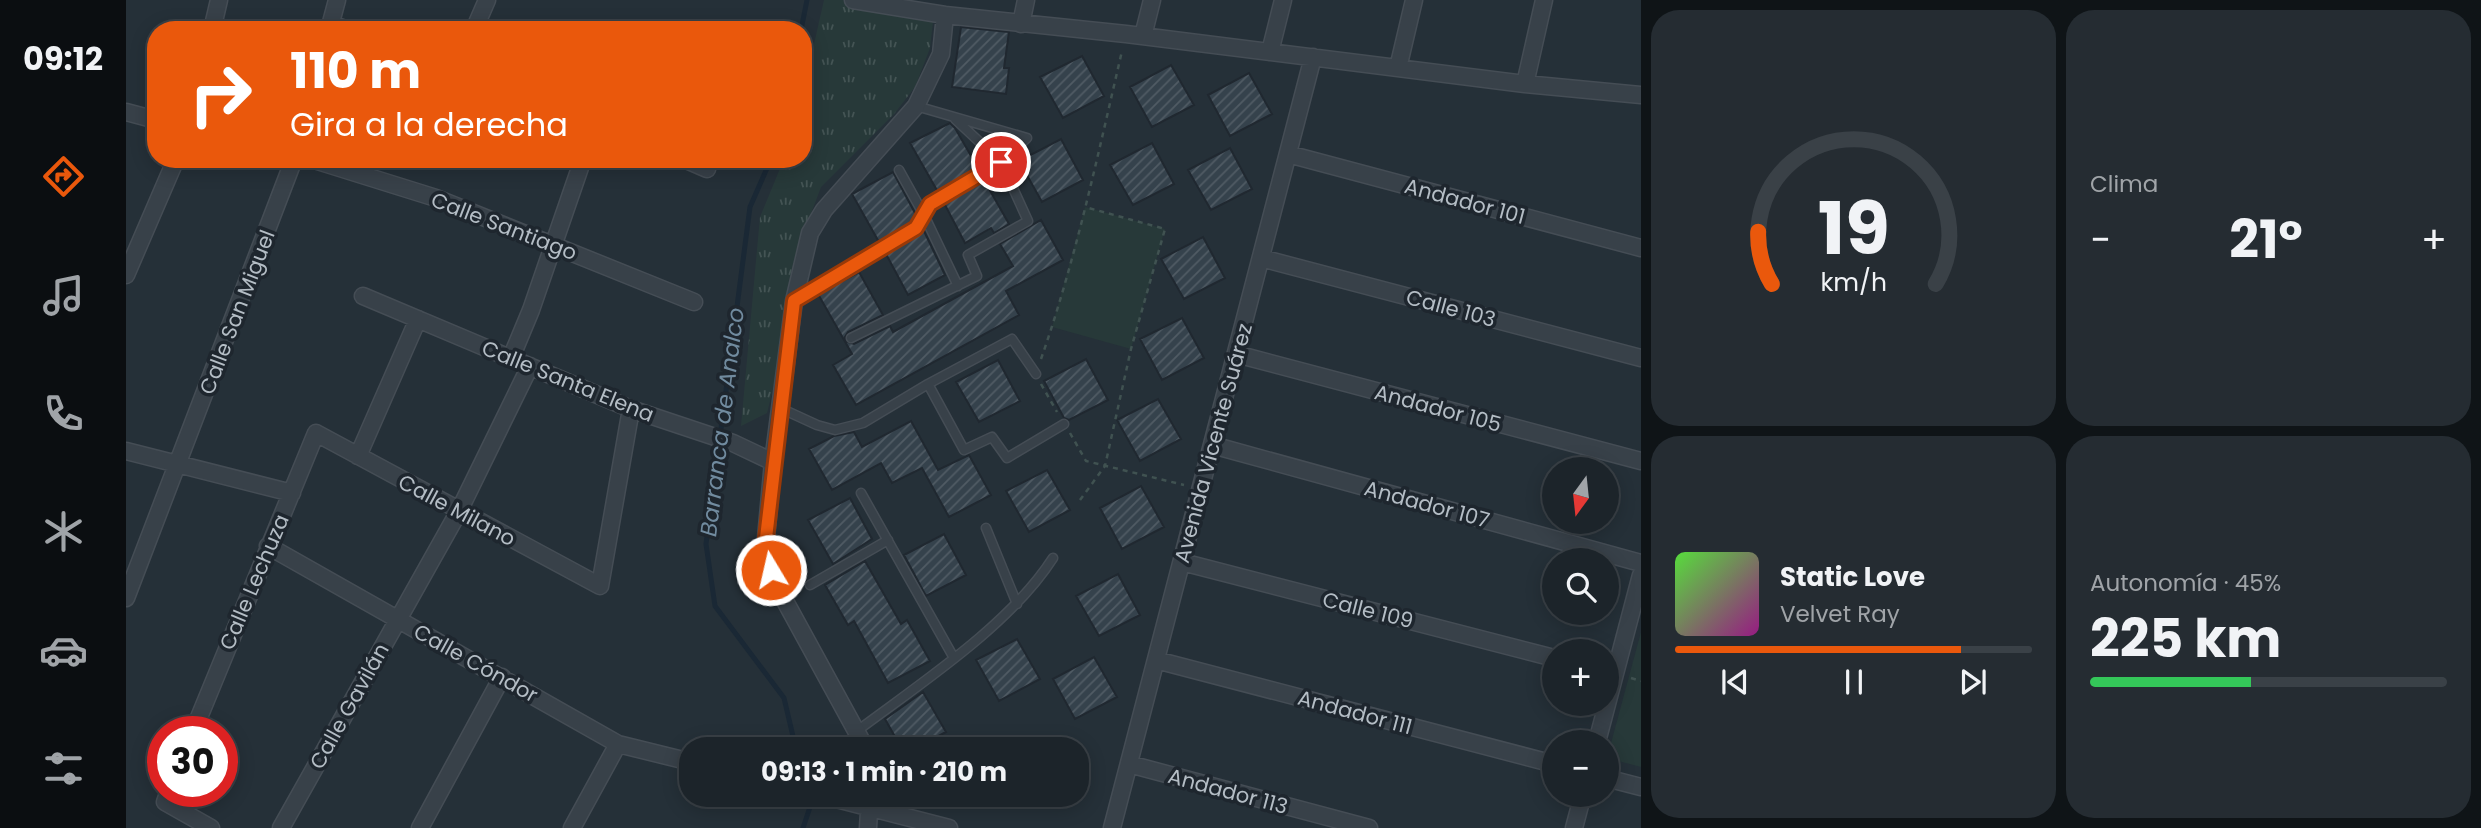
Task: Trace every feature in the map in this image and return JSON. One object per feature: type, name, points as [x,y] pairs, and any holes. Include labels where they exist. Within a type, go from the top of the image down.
[{"type":"street","points":[[214,21],[219,0]]},
{"type":"street","points":[[332,21],[337,0]]},
{"type":"street","points":[[478,21],[487,0]]},
{"type":"street","points":[[853,0],[895,3],[945,15],[1134,35],[1525,84],[1641,95]]},
{"type":"street","points":[[1021,24],[1026,0]]},
{"type":"street","points":[[1134,35],[1152,0]]},
{"type":"street","points":[[1270,52],[1283,0]]},
{"type":"street","points":[[1398,68],[1414,0]]},
{"type":"street","points":[[1525,84],[1544,0]]},
{"type":"street","points":[[860,737],[785,601],[771,570],[766,538],[780,408],[794,301],[810,233],[824,209],[916,106],[941,54],[945,15]]},
{"type":"street","name":"Avenida Vicente Suárez","points":[[1112,828],[1313,57]]},
{"type":"street","points":[[126,112],[147,118]]},
{"type":"street","name":"Andador 101","points":[[1288,154],[1641,248]]},
{"type":"street","points":[[126,275],[172,168]]},
{"type":"street","name":"Calle San Miguel","points":[[126,598],[292,168]]},
{"type":"street","name":"Calle Santiago","points":[[340,168],[436,198],[694,302]]},
{"type":"street","points":[[511,358],[580,168]]},
{"type":"street","name":"Calle 103","points":[[1261,258],[1641,358]]},
{"type":"street","name":"Calle Santa Elena","points":[[363,296],[631,409],[733,443],[774,462]]},
{"type":"street","points":[[358,456],[418,319]]},
{"type":"street","name":"Andador 105","points":[[1236,354],[1641,461]]},
{"type":"street","name":"Calle Gavilán","points":[[281,828],[459,511],[530,366]]},
{"type":"street","name":"Calle Milano","points":[[316,433],[600,586],[631,409]]},
{"type":"street","name":"Calle Lechuza","points":[[199,716],[316,433]]},
{"type":"street","name":"Andador 107","points":[[1212,446],[1641,563]]},
{"type":"street","points":[[126,451],[292,493]]},
{"type":"street","name":"Calle Cóndor","points":[[268,546],[618,744],[679,759]]},
{"type":"street","name":"Calle 109","points":[[1182,562],[1542,655]]},
{"type":"street","points":[[1619,647],[1641,575]]},
{"type":"street","name":"Andador 111","points":[[1156,660],[1542,761]]},
{"type":"street","points":[[420,828],[502,677]]},
{"type":"street","points":[[576,827],[618,744]]},
{"type":"street","name":"Andador 113","points":[[1129,764],[1368,828]]},
{"type":"street","points":[[1619,781],[1641,787]]},
{"type":"street","points":[[182,807],[211,828]]},
{"type":"street","points":[[867,828],[869,807]]},
{"type":"street","points":[[888,807],[949,828]]},
{"type":"street","points":[[1574,828],[1580,807]]},
{"type":"lane","points":[[794,301],[916,228],[930,204],[1001,162],[1027,138],[916,106]]},
{"type":"lane","points":[[851,338],[977,275],[968,255],[1028,221],[1001,162],[953,117]]},
{"type":"lane","points":[[899,170],[958,286]]},
{"type":"lane","points":[[780,408],[835,430],[863,423],[1012,339],[1035,374]]},
{"type":"lane","points":[[928,384],[964,450],[992,437],[1007,458],[1064,424]]},
{"type":"lane","points":[[861,493],[954,658]]},
{"type":"lane","points":[[986,528],[1017,604]]},
{"type":"lane","points":[[810,585],[888,540]]},
{"type":"lane","points":[[857,731],[954,658],[1017,604],[1039,580],[1053,558]]},
{"type":"path","points":[[1134,35],[1052,327],[1035,374],[1086,461],[1201,489]]},
{"type":"path","points":[[1080,500],[1105,466],[1131,349],[1165,229],[1085,207]]},
{"type":"green space","points":[[824,0],[854,0],[893,5],[933,21],[930,48],[915,87],[894,114],[821,187],[796,253],[784,344],[767,413],[741,426],[760,217],[780,168],[812,168],[812,53]]},
{"type":"green space","points":[[1085,207],[1165,229],[1131,349],[1052,327]]},
{"type":"green space","points":[[1641,632],[1641,767],[1619,761],[1619,730],[1615,730]]},
{"type":"building","points":[[961,27],[1009,32],[1004,68],[1009,68],[1006,94],[952,87]]},
{"type":"building","points":[[1082,56],[1104,96],[1063,118],[1040,77]]},
{"type":"building","points":[[1171,65],[1194,105],[1152,127],[1130,87]]},
{"type":"building","points":[[1249,73],[1272,114],[1230,136],[1208,95]]},
{"type":"building","points":[[950,123],[978,168],[938,192],[910,143]]},
{"type":"building","points":[[1061,139],[1083,180],[1042,202],[1019,161]]},
{"type":"building","points":[[1152,143],[1174,184],[1133,205],[1110,165]]},
{"type":"building","points":[[1230,148],[1252,189],[1211,210],[1188,170]]},
{"type":"building","points":[[893,172],[916,215],[911,223],[879,242],[852,194]]},
{"type":"building","points":[[984,180],[1009,224],[994,233],[991,228],[965,243],[944,203]]},
{"type":"building","points":[[1041,220],[1063,260],[1006,291],[1019,315],[856,405],[833,365],[852,354],[818,294],[859,272],[883,315],[848,332],[845,341],[854,344],[890,326],[893,332],[1013,266],[1000,244]]},
{"type":"building","points":[[923,229],[945,275],[908,295],[886,254]]},
{"type":"building","points":[[1203,237],[1225,278],[1184,299],[1161,259]]},
{"type":"building","points":[[1182,318],[1204,358],[1162,380],[1140,339]]},
{"type":"building","points":[[1086,359],[1108,400],[1069,420],[1064,418],[1044,381]]},
{"type":"building","points":[[998,360],[1020,401],[979,422],[956,382]]},
{"type":"building","points":[[1158,399],[1181,439],[1140,461],[1117,420]]},
{"type":"building","points":[[911,421],[938,470],[969,455],[991,495],[949,517],[922,468],[892,483],[881,463],[832,490],[809,449],[834,436],[854,432],[862,447]]},
{"type":"building","points":[[1047,470],[1070,510],[1029,532],[1006,491]]},
{"type":"building","points":[[1141,486],[1164,527],[1122,549],[1100,508]]},
{"type":"building","points":[[850,498],[872,539],[833,564],[808,520]]},
{"type":"building","points":[[944,534],[966,575],[926,596],[904,555]]},
{"type":"building","points":[[865,561],[901,624],[907,620],[930,661],[888,683],[854,621],[848,625],[825,585]]},
{"type":"building","points":[[1118,574],[1140,615],[1099,636],[1076,596]]},
{"type":"building","points":[[1017,639],[1040,679],[999,701],[976,660]]},
{"type":"building","points":[[1094,657],[1117,697],[1075,719],[1053,679]]},
{"type":"building","points":[[923,692],[946,732],[937,737],[895,737],[885,719]]},
{"type":"waterway","name":"Barranca de Analco","points":[[803,21],[807,0]]},
{"type":"waterway","name":"Barranca de Analco","points":[[767,168],[750,207],[706,544],[715,606],[784,698],[793,737]]},
{"type":"waterway","name":"Barranca de Analco","points":[[803,828],[810,807]]},
{"type":"route","points":[[771,570],[766,538],[794,301],[916,228],[930,204],[1001,162]]}]
